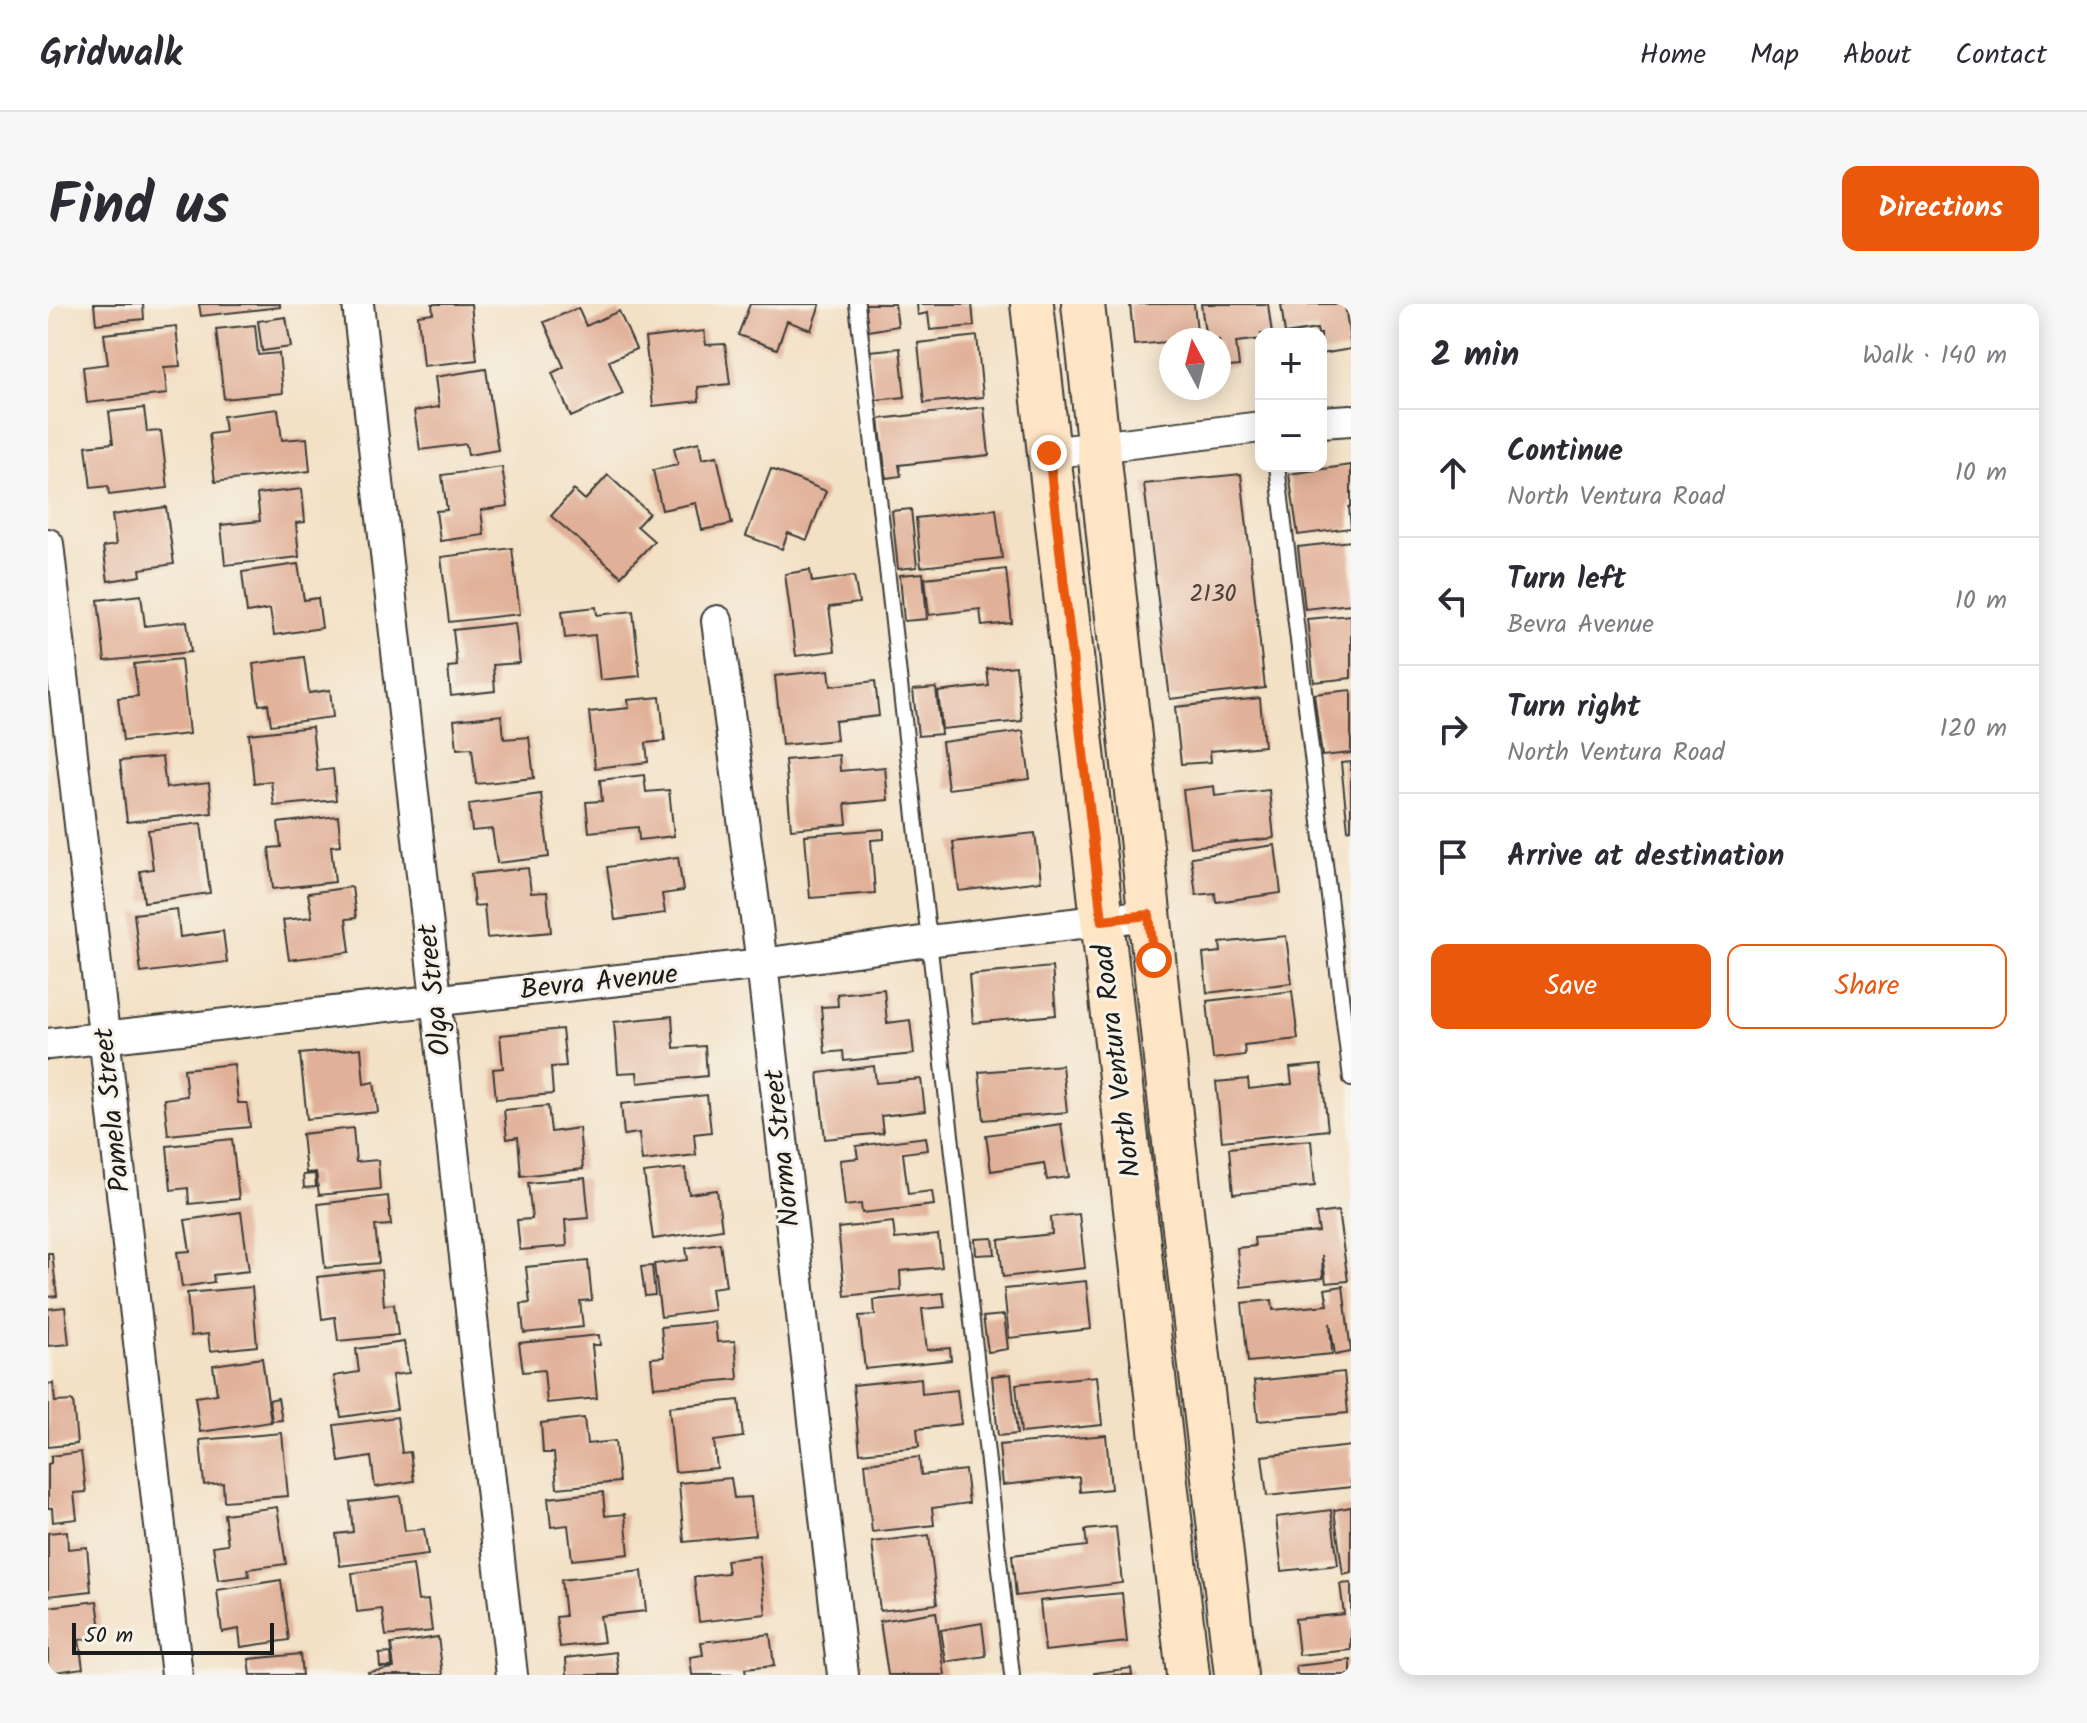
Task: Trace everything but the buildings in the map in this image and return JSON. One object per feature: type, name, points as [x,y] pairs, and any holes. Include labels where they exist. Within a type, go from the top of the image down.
[{"type":"main road","name":"North Ventura Road","points":[[1032,304],[1188,1675]]},
{"type":"main road","name":"North Ventura Road","points":[[1083,304],[1236,1675]]},
{"type":"street","name":"Olga Street","points":[[358,304],[512,1675]]},
{"type":"street","points":[[1327,422],[1351,420]]},
{"type":"street","points":[[1049,453],[1255,428]]},
{"type":"street","name":"Pamela Street","points":[[48,544],[177,1675]]},
{"type":"street","name":"Norma Street","points":[[717,621],[762,964],[843,1675]]},
{"type":"street","name":"Bevra Avenue","points":[[48,1044],[762,964],[1149,915]]},
{"type":"lane","points":[[857,304],[1012,1675]]},
{"type":"lane","points":[[1278,472],[1351,1079]]},
{"type":"route","points":[[1049,453],[1102,920],[1149,915],[1154,960]]}]
